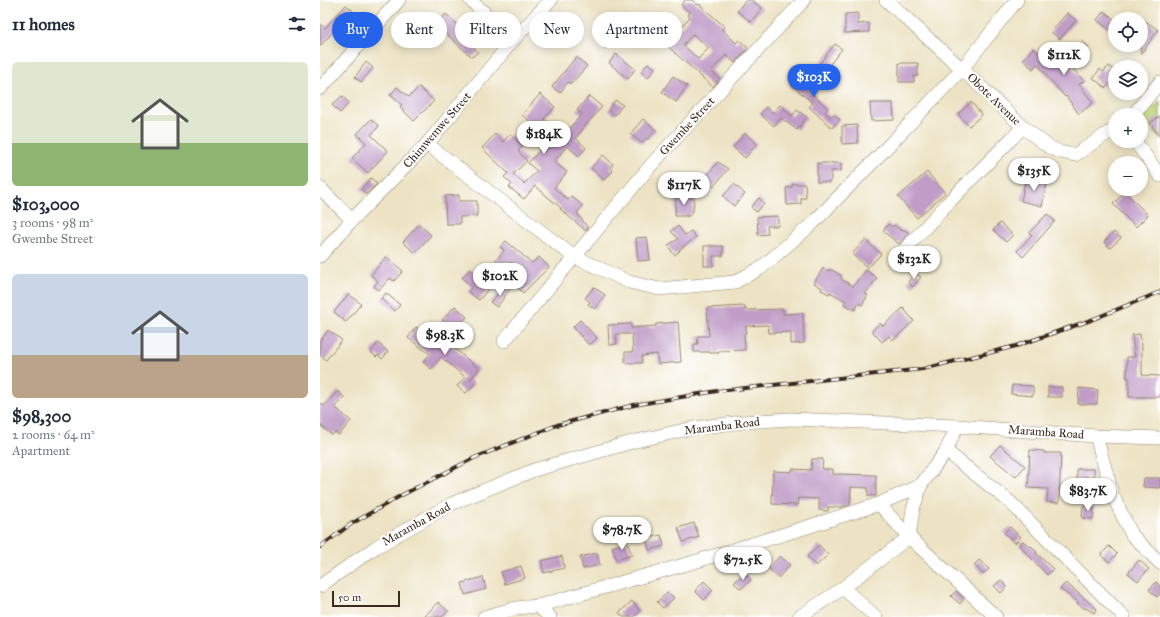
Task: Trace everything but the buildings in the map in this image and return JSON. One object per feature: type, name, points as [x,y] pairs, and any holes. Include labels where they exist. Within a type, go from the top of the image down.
[{"type":"street","points":[[320,89],[400,0]]},
{"type":"street","points":[[470,0],[484,12]]},
{"type":"street","name":"Chimwemwe Street","points":[[521,32],[551,0]]},
{"type":"street","name":"Gwembe Street","points":[[504,341],[573,256],[652,164],[804,0]]},
{"type":"street","name":"Obote Avenue","points":[[886,0],[1023,127],[1049,147],[1060,152],[1076,155],[1108,133]]},
{"type":"street","points":[[427,144],[573,256],[629,282],[659,289],[735,282],[761,268],[813,223],[962,69],[1017,0]]},
{"type":"street","name":"Chimwemwe Street","points":[[320,256],[352,220],[427,144],[507,48]]},
{"type":"street","points":[[1139,108],[1160,82]]},
{"type":"street","points":[[896,259],[947,204],[1023,127]]},
{"type":"street","points":[[1140,148],[1160,176]]},
{"type":"street","points":[[320,188],[352,220]]},
{"type":"street","name":"Maramba Road","points":[[320,586],[376,547],[451,504],[534,470],[632,442],[693,428],[743,422],[791,419],[957,426],[1096,436],[1160,438]]},
{"type":"street","points":[[798,617],[843,588],[908,536],[913,509],[921,485],[946,452],[957,426]]},
{"type":"street","points":[[1096,436],[1113,496],[1132,535],[1160,562]]},
{"type":"street","points":[[946,452],[1010,502],[1124,617]]},
{"type":"street","points":[[485,617],[516,608],[538,606],[694,562],[879,504],[921,485]]},
{"type":"street","points":[[879,504],[908,536],[996,617]]},
{"type":"street","points":[[843,588],[876,617]]},
{"type":"street","points":[[538,606],[550,617]]},
{"type":"green space","points":[[1160,102],[1160,140],[1148,124],[1148,113]]},
{"type":"railway","points":[[320,547],[351,524],[402,495],[474,458],[557,425],[634,405],[717,391],[923,369],[1016,346],[1091,320],[1160,292]]}]
